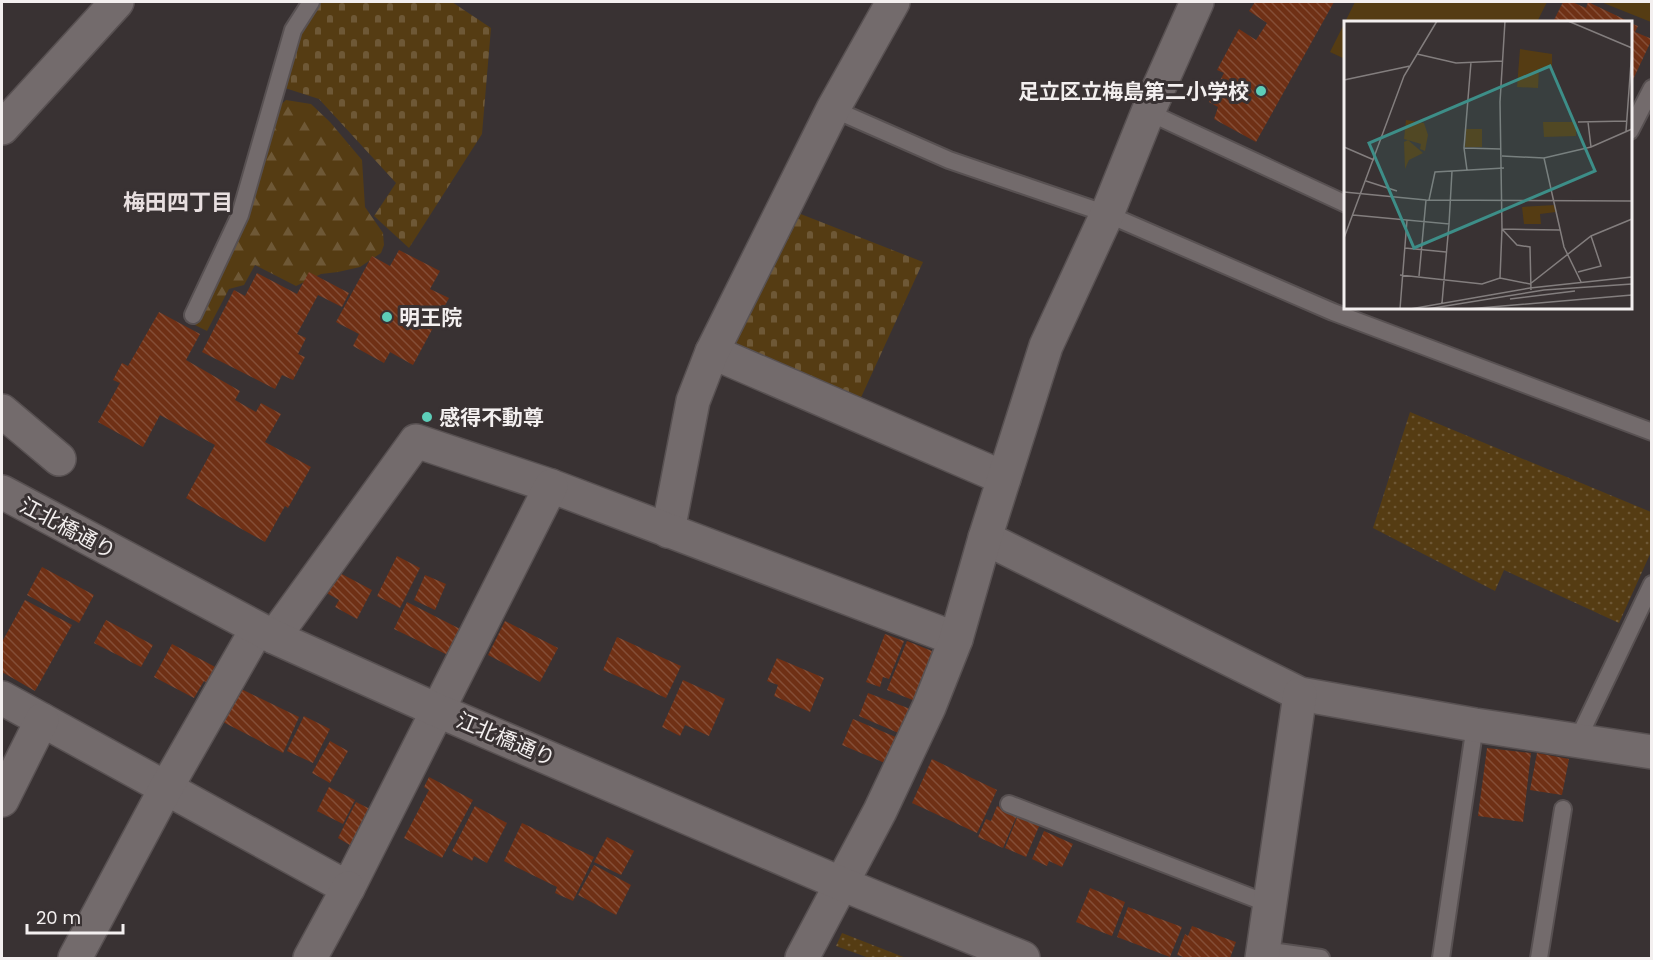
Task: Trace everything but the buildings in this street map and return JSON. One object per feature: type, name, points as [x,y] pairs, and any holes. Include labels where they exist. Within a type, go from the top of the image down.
[{"type":"street","points":[[2,128],[117,2]]},
{"type":"street","points":[[668,531],[693,401],[712,352],[832,109],[893,2]]},
{"type":"street","points":[[802,958],[880,811],[929,707],[956,639],[985,538],[1046,346],[1107,214],[1148,112],[1197,2]]},
{"type":"street","points":[[712,352],[1004,478]]},
{"type":"street","points":[[2,411],[59,459]]},
{"type":"street","points":[[75,958],[166,788],[265,633],[416,441],[551,486],[956,639]]},
{"type":"street","points":[[317,956],[348,888],[551,486]]},
{"type":"street","name":"江北橋通り","points":[[2,492],[265,633],[439,711],[842,884],[1023,958]]},
{"type":"street","points":[[985,538],[1300,694],[1475,725],[1652,752]]},
{"type":"street","points":[[1263,954],[1300,694]]},
{"type":"street","points":[[2,698],[348,888]]},
{"type":"street","points":[[2,800],[42,720]]},
{"type":"lane","points":[[193,315],[240,215],[292,30],[311,2]]},
{"type":"lane","points":[[1632,127],[1652,88]]},
{"type":"lane","points":[[832,109],[949,160],[1107,214],[1334,312],[1652,432]]},
{"type":"lane","points":[[1148,112],[1344,203]]},
{"type":"lane","points":[[1577,741],[1652,584]]},
{"type":"lane","points":[[1441,958],[1475,725]]},
{"type":"lane","points":[[1010,804],[1269,904]]},
{"type":"lane","points":[[1539,958],[1563,810]]},
{"type":"lane","points":[[1263,954],[1321,958]]},
{"type":"green space","points":[[321,2],[452,2],[491,28],[482,134],[409,248],[374,216],[396,183],[319,99],[285,88],[296,39]]},
{"type":"green space","points":[[1355,2],[1547,2],[1538,21],[1346,21]]},
{"type":"green space","points":[[1601,2],[1651,2],[1651,22]]},
{"type":"green space","points":[[1344,24],[1344,59],[1330,52]]},
{"type":"green space","points":[[286,100],[311,104],[330,122],[362,160],[365,207],[383,233],[384,245],[381,253],[360,267],[321,274],[296,286],[255,265],[244,285],[229,289],[207,331],[193,324],[246,215],[276,109]]},
{"type":"green space","points":[[793,211],[923,262],[858,404],[730,347]]},
{"type":"green space","points":[[1410,412],[1651,512],[1651,552],[1619,623],[1504,570],[1495,591],[1373,528]]},
{"type":"green space","points":[[842,933],[906,958],[869,958],[836,946]]},
{"type":"place","name":"足立区立梅島第二小学校","points":[[1261,91]]},
{"type":"place","name":"明王院","points":[[387,317]]},
{"type":"place","name":"感得不動尊","points":[[427,417]]},
{"type":"district","name":"梅田四丁目","points":[[178,202]]}]
